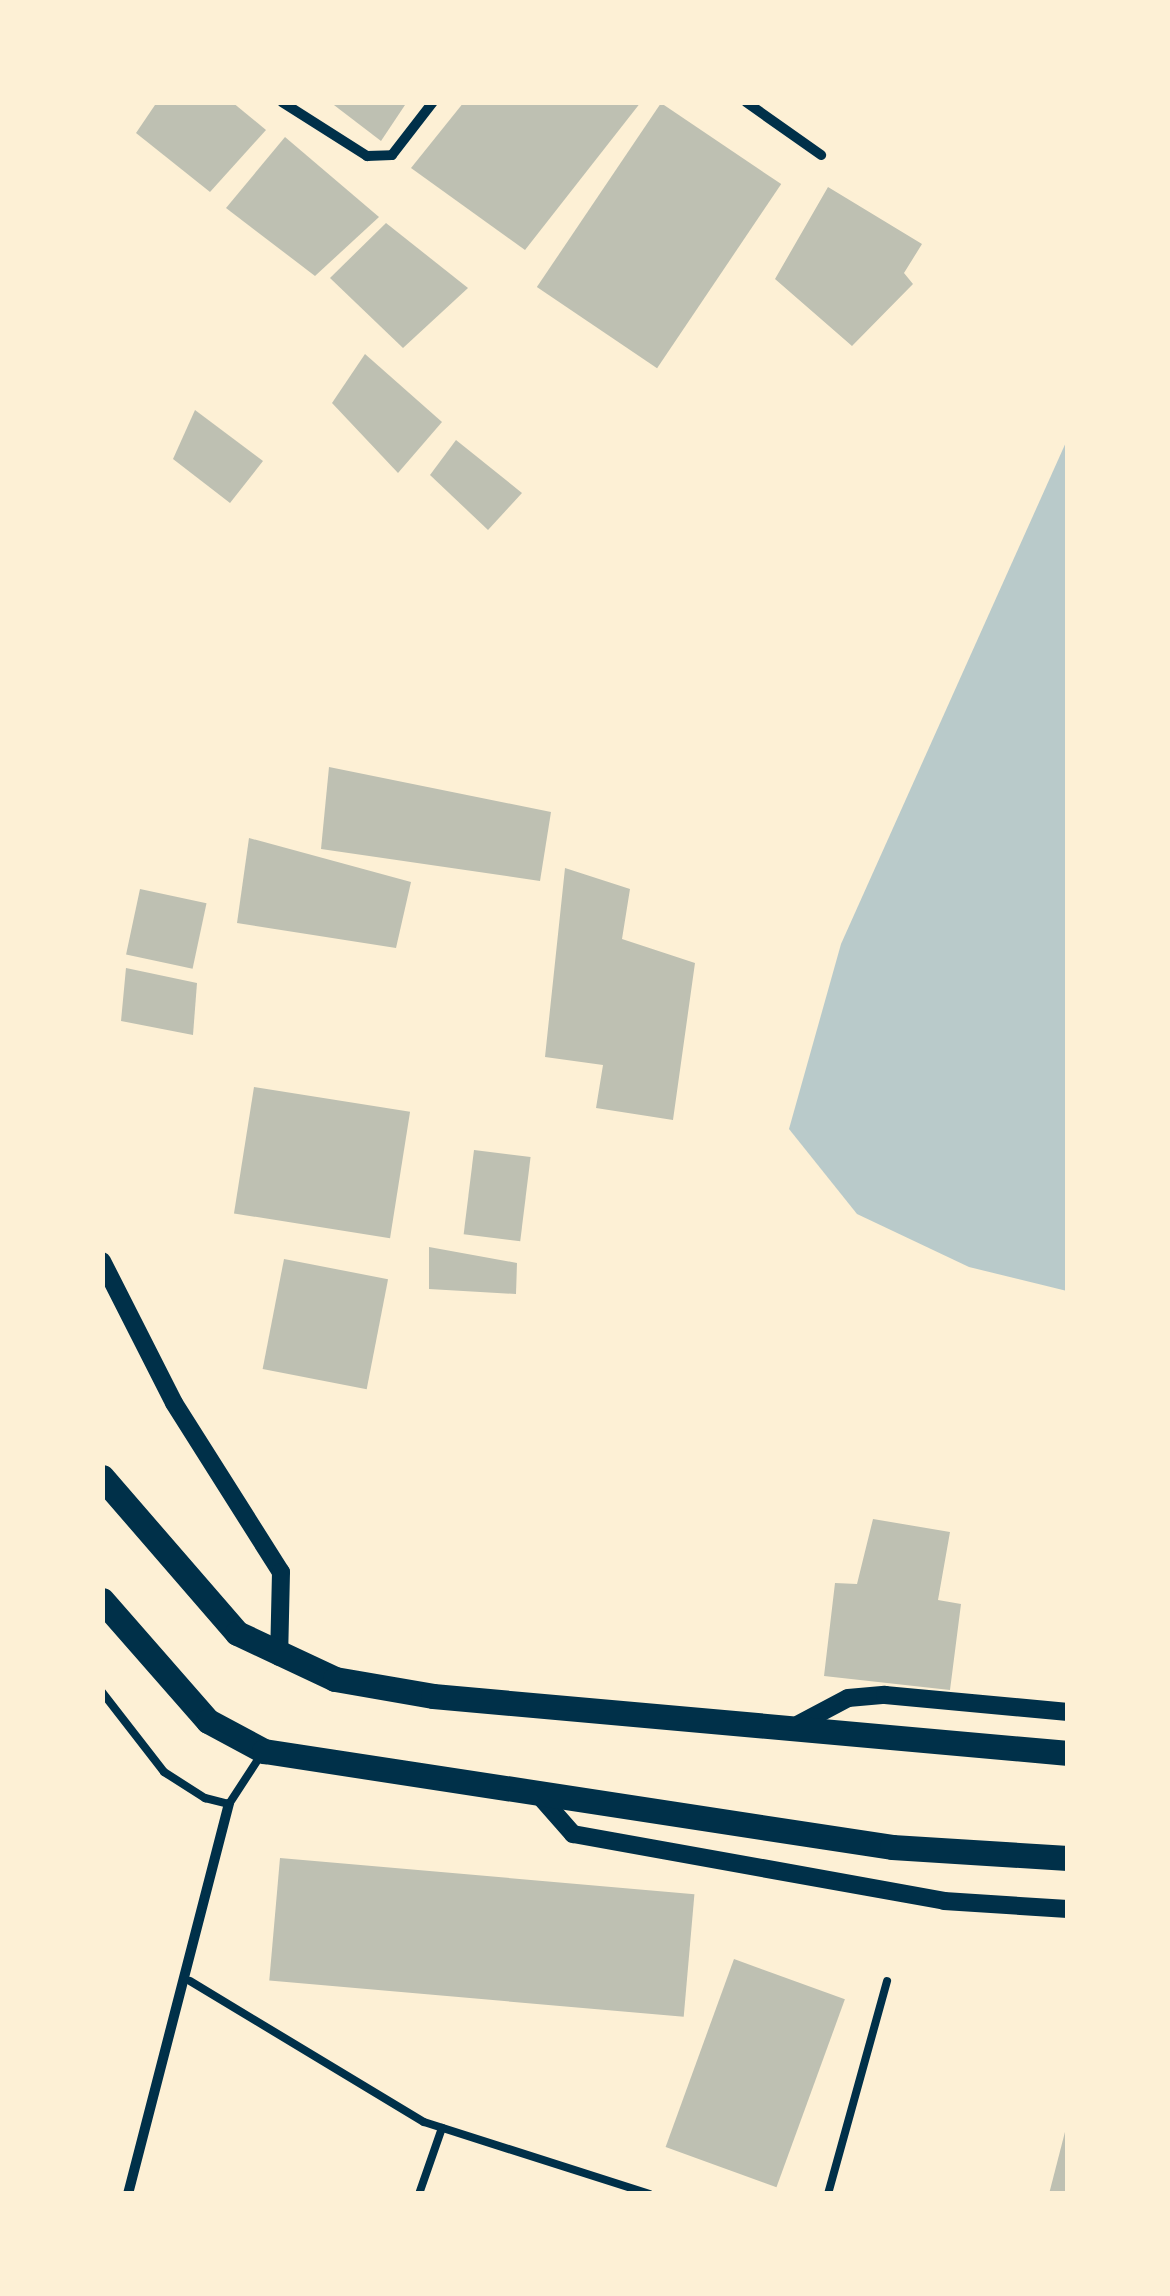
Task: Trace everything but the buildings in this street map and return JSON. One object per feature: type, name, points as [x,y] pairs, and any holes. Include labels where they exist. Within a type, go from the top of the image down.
[{"type":"main road","points":[[102,1477],[188,1586],[237,1633],[278,1657],[433,1696],[799,1724],[914,1741],[1068,1752]]},
{"type":"main road","points":[[102,1600],[208,1720],[264,1751],[537,1792],[624,1801],[892,1847],[1068,1858]]},
{"type":"street","points":[[282,102],[367,156],[401,148],[433,102]]},
{"type":"street","points":[[746,102],[821,155]]},
{"type":"street","points":[[102,1261],[174,1403],[281,1572],[278,1657]]},
{"type":"street","points":[[799,1724],[848,1698],[885,1694],[1068,1712]]},
{"type":"street","points":[[537,1792],[573,1834],[944,1901],[1068,1909]]},
{"type":"street","points":[[128,2194],[190,1981],[229,1804]]},
{"type":"lane","points":[[102,1692],[164,1772],[229,1804],[264,1751]]},
{"type":"lane","points":[[190,1981],[381,2101],[442,2128],[650,2194]]},
{"type":"lane","points":[[828,2194],[887,1981]]},
{"type":"lane","points":[[419,2194],[442,2128]]},
{"type":"shaded area","points":[[1067,440],[1067,1291],[969,1267],[857,1214],[789,1129],[841,944]]}]
